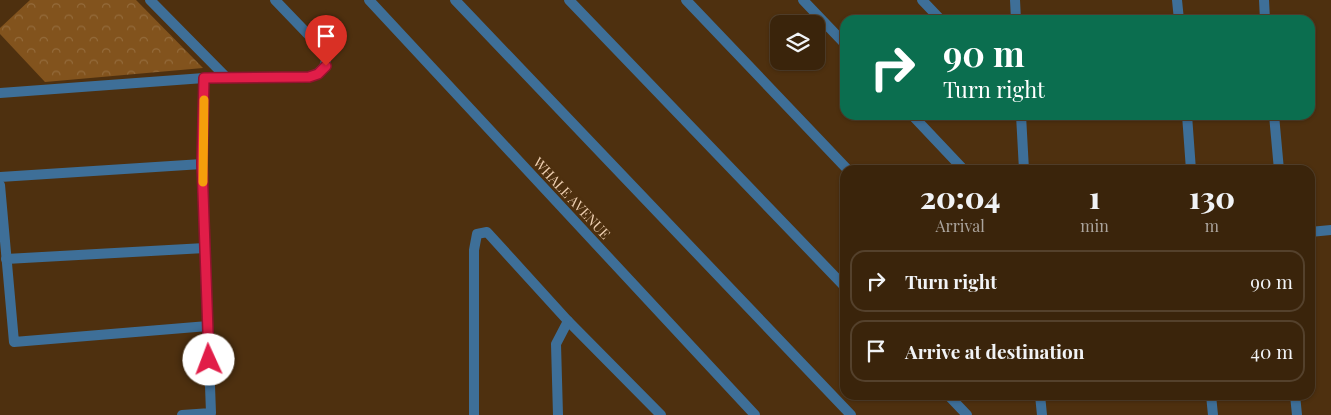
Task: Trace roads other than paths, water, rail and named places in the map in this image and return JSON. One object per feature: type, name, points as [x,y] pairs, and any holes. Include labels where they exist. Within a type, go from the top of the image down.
[{"type":"street","points":[[150,0],[226,77]]},
{"type":"street","points":[[0,93],[204,78],[309,77],[318,74],[326,66],[327,58],[323,50],[275,0]]},
{"type":"street","name":"WHALE AVENUE","points":[[369,0],[755,415]]},
{"type":"street","points":[[454,0],[851,415]]},
{"type":"street","points":[[570,0],[840,283]]},
{"type":"street","points":[[686,0],[843,165]]},
{"type":"street","points":[[803,0],[840,39]]},
{"type":"street","points":[[922,0],[936,15]]},
{"type":"street","points":[[1015,0],[1016,15]]},
{"type":"street","points":[[1177,0],[1178,15]]},
{"type":"street","points":[[1264,0],[1266,15]]},
{"type":"street","points":[[182,415],[211,413],[202,164],[204,78]]},
{"type":"street","points":[[917,120],[959,165]]},
{"type":"street","points":[[1021,120],[1024,165]]},
{"type":"street","points":[[1187,120],[1191,165]]},
{"type":"street","points":[[1274,120],[1279,165]]},
{"type":"street","points":[[0,176],[202,164]]},
{"type":"street","points":[[0,185],[14,342],[208,326]]},
{"type":"street","points":[[1315,232],[1331,230]]},
{"type":"street","points":[[474,415],[474,250],[477,234],[487,232],[568,321],[661,415]]},
{"type":"street","points":[[6,259],[205,248]]},
{"type":"street","points":[[558,415],[556,344],[568,321]]},
{"type":"street","points":[[953,400],[967,415]]},
{"type":"street","points":[[1040,400],[1042,415]]},
{"type":"street","points":[[1212,400],[1213,415]]},
{"type":"street","points":[[1296,400],[1297,415]]}]
